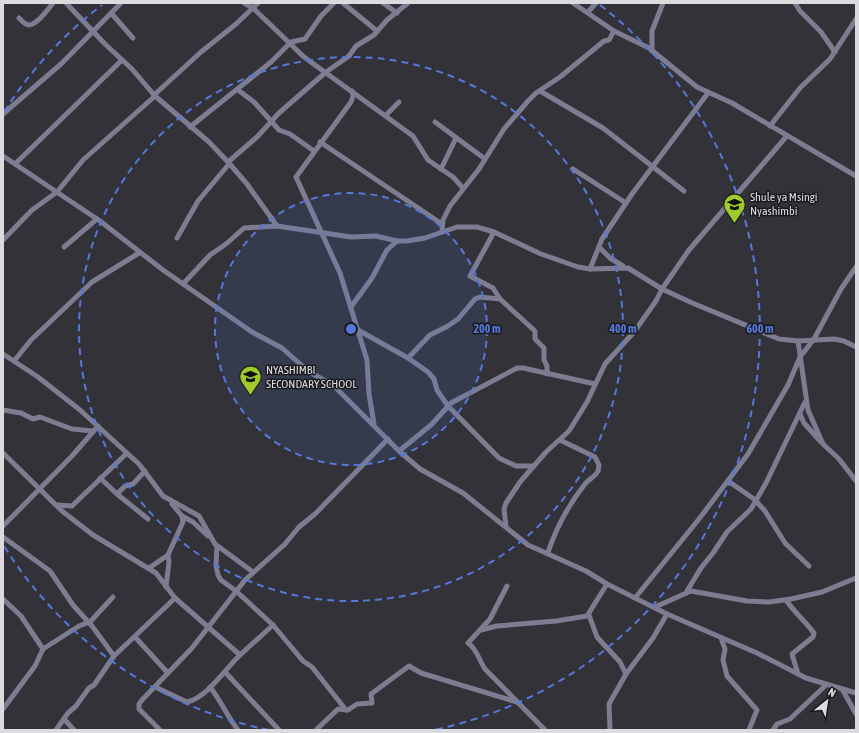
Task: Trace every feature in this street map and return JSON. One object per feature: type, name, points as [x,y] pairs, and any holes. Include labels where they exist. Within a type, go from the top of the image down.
[{"type":"street","points":[[18,18],[26,24],[32,24],[53,3]]},
{"type":"street","points":[[66,3],[136,74],[154,95],[228,163],[247,184],[277,226]]},
{"type":"street","points":[[3,114],[61,64],[121,3]]},
{"type":"street","points":[[244,3],[253,8],[289,44],[413,136],[428,160],[453,177],[463,188]]},
{"type":"street","points":[[3,240],[32,210],[57,192],[83,160],[258,3]]},
{"type":"street","points":[[190,127],[238,90],[289,44],[293,41],[302,41],[305,39],[321,16],[334,3]]},
{"type":"street","points":[[343,3],[377,31]]},
{"type":"street","points":[[383,3],[397,13]]},
{"type":"street","points":[[177,238],[198,201],[228,163],[257,137],[270,122],[326,72],[342,62],[356,46],[377,31],[408,3]]},
{"type":"street","points":[[573,3],[614,31],[638,41],[686,80],[708,93],[732,103],[786,137],[856,176]]},
{"type":"street","points":[[588,12],[596,3]]},
{"type":"street","points":[[652,51],[652,31],[664,3]]},
{"type":"street","points":[[795,3],[800,11],[821,32],[835,52]]},
{"type":"street","points":[[111,13],[133,38]]},
{"type":"street","points":[[770,126],[800,88],[830,59],[856,19]]},
{"type":"street","points":[[442,232],[442,224],[446,213],[485,159],[504,129],[528,101],[540,90],[560,78],[604,41],[609,40],[614,31]]},
{"type":"street","points":[[15,164],[122,60]]},
{"type":"street","points":[[238,90],[254,102],[270,122],[279,130],[290,134],[314,151]]},
{"type":"street","points":[[540,90],[603,128],[684,191]]},
{"type":"street","points":[[352,91],[353,96],[351,102],[320,142],[296,177],[340,272],[368,365],[369,394],[374,425]]},
{"type":"street","points":[[590,269],[602,239],[626,203],[651,166],[708,93]]},
{"type":"street","points":[[386,115],[399,102]]},
{"type":"street","points":[[435,122],[485,159]]},
{"type":"street","points":[[506,526],[504,509],[506,503],[520,482],[560,440],[581,414],[605,364],[634,332],[656,302],[662,289],[689,250],[786,137]]},
{"type":"street","points":[[441,169],[456,138]]},
{"type":"street","points":[[320,142],[442,224]]},
{"type":"street","points":[[3,156],[97,219],[139,253],[252,332],[282,348],[308,370],[334,386],[399,451],[427,475],[463,493],[528,545],[548,552],[667,614],[758,653],[798,674],[826,685],[856,693]]},
{"type":"street","points":[[573,169],[626,203]]},
{"type":"street","points":[[64,247],[97,219]]},
{"type":"street","points":[[183,284],[210,255],[226,244],[243,228],[277,226],[351,237],[376,236],[397,241],[425,238],[442,232],[468,227],[494,232],[554,260],[578,267],[590,269],[624,267]]},
{"type":"street","points":[[494,232],[470,276],[493,288],[500,299],[535,331],[535,339],[544,348],[544,360],[547,366],[547,374]]},
{"type":"street","points":[[351,307],[372,278],[387,250],[397,241]]},
{"type":"street","points":[[599,247],[610,258],[662,289],[768,335],[779,339],[798,341],[814,339],[841,339],[856,347]]},
{"type":"street","points":[[14,361],[31,340],[92,282],[139,253]]},
{"type":"street","points":[[635,598],[748,454],[788,385],[800,357],[814,339],[841,289],[856,266]]},
{"type":"street","points":[[408,358],[430,335],[458,319],[475,299],[480,297],[500,299]]},
{"type":"street","points":[[358,330],[408,358],[432,378],[437,390],[448,406],[499,458],[516,466],[534,466]]},
{"type":"street","points":[[798,341],[805,402],[823,444]]},
{"type":"street","points":[[3,354],[38,376],[98,426],[145,471],[160,492],[182,516],[193,522],[217,546],[253,572]]},
{"type":"street","points":[[399,451],[431,425],[457,398],[517,368],[595,384]]},
{"type":"street","points":[[687,591],[701,568],[727,532],[746,515],[756,501],[805,402]]},
{"type":"street","points":[[3,410],[21,413],[33,419],[42,417],[58,425],[72,429],[93,431]]},
{"type":"street","points":[[800,414],[804,423],[839,460],[856,481]]},
{"type":"street","points":[[3,526],[72,456],[98,426]]},
{"type":"street","points":[[160,730],[139,709],[139,704],[142,700],[192,648],[236,591],[253,572],[285,544],[298,527],[315,514],[388,439]]},
{"type":"street","points":[[548,552],[558,527],[574,500],[585,484],[598,471],[595,457],[560,440]]},
{"type":"street","points":[[55,505],[72,506],[127,453]]},
{"type":"street","points":[[4,457],[55,505],[93,535],[156,573],[175,598],[240,655]]},
{"type":"street","points":[[117,494],[125,486],[133,484],[145,471]]},
{"type":"street","points":[[100,478],[148,519]]},
{"type":"street","points":[[728,481],[756,501],[784,543],[809,566]]},
{"type":"street","points":[[170,502],[199,516],[209,537]]},
{"type":"street","points":[[148,568],[168,555],[182,527],[182,516]]},
{"type":"street","points":[[3,537],[50,571],[73,605],[114,656]]},
{"type":"street","points":[[217,546],[218,575],[221,580],[236,591],[273,625],[303,661],[312,667],[346,710]]},
{"type":"street","points":[[166,587],[170,562],[168,555]]},
{"type":"street","points":[[655,607],[676,598],[687,591],[694,590],[715,596],[747,601],[769,602],[786,600],[822,592],[856,578]]},
{"type":"street","points":[[480,630],[497,626],[556,621],[589,615],[607,584]]},
{"type":"street","points":[[507,586],[490,619],[468,642],[475,648],[479,660],[485,669],[544,730]]},
{"type":"street","points":[[3,709],[35,666],[43,649],[79,626],[89,623],[113,596]]},
{"type":"street","points":[[56,730],[89,688],[94,685],[114,656],[175,598]]},
{"type":"street","points":[[3,599],[21,616],[43,649]]},
{"type":"street","points":[[786,600],[795,614],[804,619],[814,633],[813,637],[792,654],[798,674]]},
{"type":"street","points":[[610,730],[608,706],[626,674],[653,638],[667,614]]},
{"type":"street","points":[[589,615],[597,637],[620,662],[626,674]]},
{"type":"street","points":[[155,687],[187,702],[191,701],[210,687],[240,655],[273,625]]},
{"type":"street","points":[[135,637],[168,673]]},
{"type":"street","points":[[720,638],[725,649],[722,660],[727,676],[757,710],[749,730]]},
{"type":"street","points":[[316,730],[337,710],[352,709],[357,704],[372,703],[371,694],[409,666],[421,673],[517,702]]},
{"type":"street","points":[[225,672],[279,730]]},
{"type":"street","points":[[772,730],[777,724],[790,719],[826,685]]},
{"type":"street","points":[[210,687],[223,705],[228,718],[238,730]]},
{"type":"street","points":[[842,689],[856,714]]},
{"type":"street","points":[[4,698],[9,701]]},
{"type":"street","points":[[64,720],[74,730]]},
{"type":"place","name":"Shule ya Msingi Nyashimbi","points":[[734,224]]},
{"type":"place","name":"NYASHIMBI SECONDARY SCHOOL","points":[[251,396]]}]
